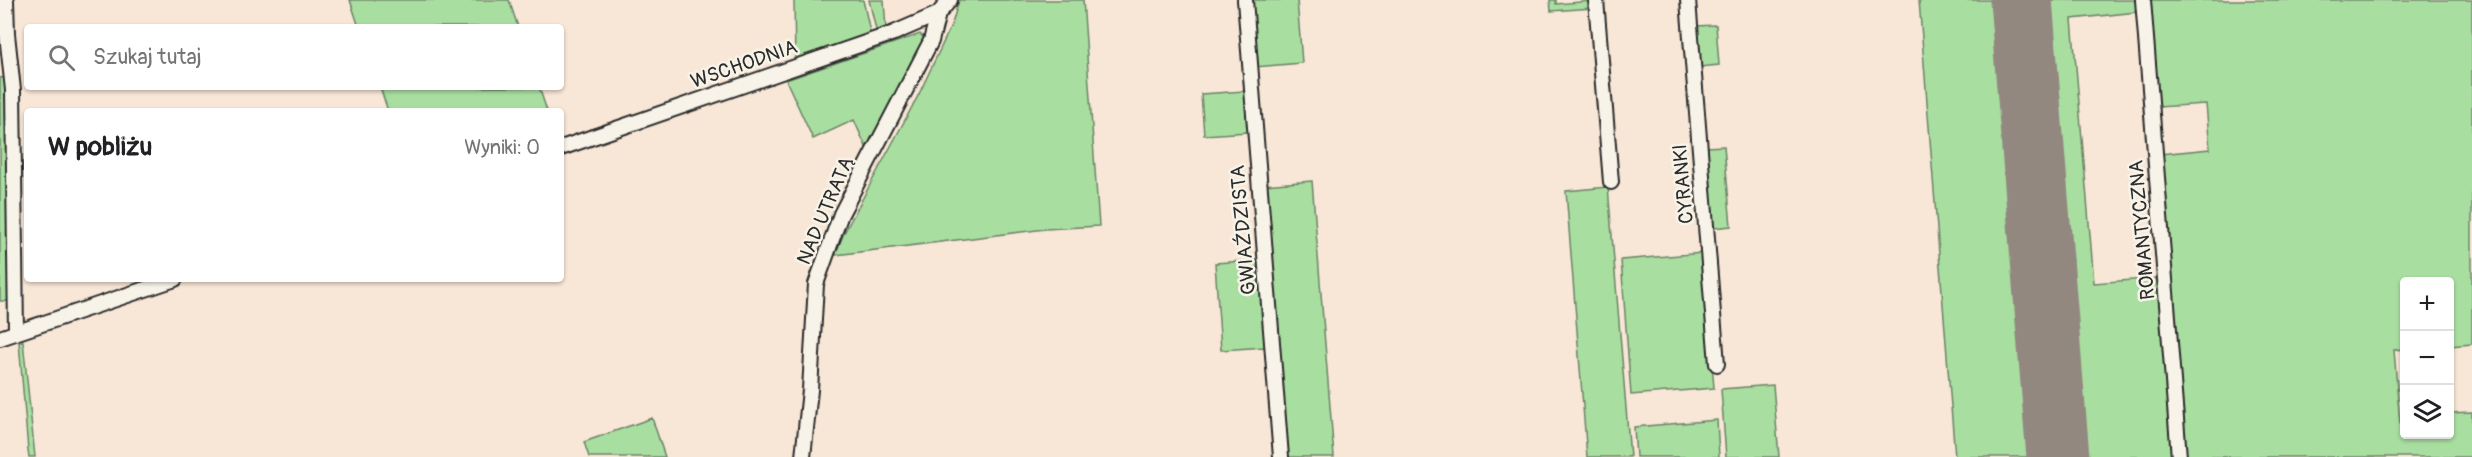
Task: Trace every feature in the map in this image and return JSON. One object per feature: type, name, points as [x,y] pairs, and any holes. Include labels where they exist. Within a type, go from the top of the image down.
[{"type":"street","points":[[6,0],[13,90],[16,333]]},
{"type":"street","name":"NAD UTRATĄ","points":[[803,457],[810,390],[816,284],[841,214],[931,41],[938,14],[950,0]]},
{"type":"street","name":"GWIAŹDZISTA","points":[[1245,0],[1281,457]]},
{"type":"street","points":[[1596,0],[1611,183]]},
{"type":"street","name":"CYRANKI","points":[[1688,0],[1717,364]]},
{"type":"street","name":"ROMANTYCZNA","points":[[2143,0],[2180,457]]},
{"type":"street","name":"WSCHODNIA","points":[[564,147],[894,33],[938,14]]},
{"type":"street","points":[[0,338],[166,282]]},
{"type":"green space","points":[[350,0],[509,0],[517,24],[358,24]]},
{"type":"green space","points":[[794,0],[863,0],[871,36],[795,62]]},
{"type":"green space","points":[[869,0],[884,0],[886,31],[877,34]]},
{"type":"green space","points":[[959,0],[1083,0],[1099,226],[1045,229],[835,255],[844,233],[919,94],[952,24]]},
{"type":"green space","points":[[1249,0],[1297,0],[1302,63],[1254,67]]},
{"type":"green space","points":[[1550,0],[1556,0],[1556,4],[1593,1],[1593,8],[1551,11]]},
{"type":"green space","points":[[1919,0],[2136,0],[2137,12],[2072,19],[2094,283],[2158,278],[2174,457],[1955,457]]},
{"type":"green space","points":[[2148,0],[2472,0],[2472,344],[2454,346],[2454,277],[2400,277],[2400,349],[2394,350],[2400,439],[2454,439],[2454,413],[2472,412],[2472,457],[2185,457],[2160,154],[2210,149],[2206,104],[2157,107]]},
{"type":"green space","points":[[1716,25],[1719,65],[1700,67],[1696,26]]},
{"type":"green space","points":[[920,34],[925,39],[867,149],[854,120],[813,139],[786,80]]},
{"type":"green space","points":[[7,77],[10,301],[0,301],[0,78]]},
{"type":"green space","points":[[381,90],[540,90],[546,108],[387,108]]},
{"type":"green space","points":[[1245,91],[1248,132],[1204,135],[1201,94]]},
{"type":"green space","points":[[1724,146],[1731,226],[1713,228],[1706,147]]},
{"type":"green space","points":[[1312,181],[1334,457],[1286,457],[1264,185]]},
{"type":"green space","points":[[1608,187],[1630,457],[1587,457],[1566,191]]},
{"type":"green space","points":[[1703,253],[1714,388],[1631,395],[1621,260]]},
{"type":"green space","points":[[1259,260],[1265,347],[1221,350],[1215,263]]},
{"type":"green space","points":[[23,341],[35,457],[29,457],[28,450],[19,342]]},
{"type":"green space","points":[[1773,385],[1779,457],[1726,457],[1721,389]]},
{"type":"green space","points":[[652,418],[665,457],[589,457],[584,442]]},
{"type":"green space","points":[[1717,420],[1719,457],[1636,457],[1634,427]]},
{"type":"runway","points":[[2021,0],[2058,457]]}]
